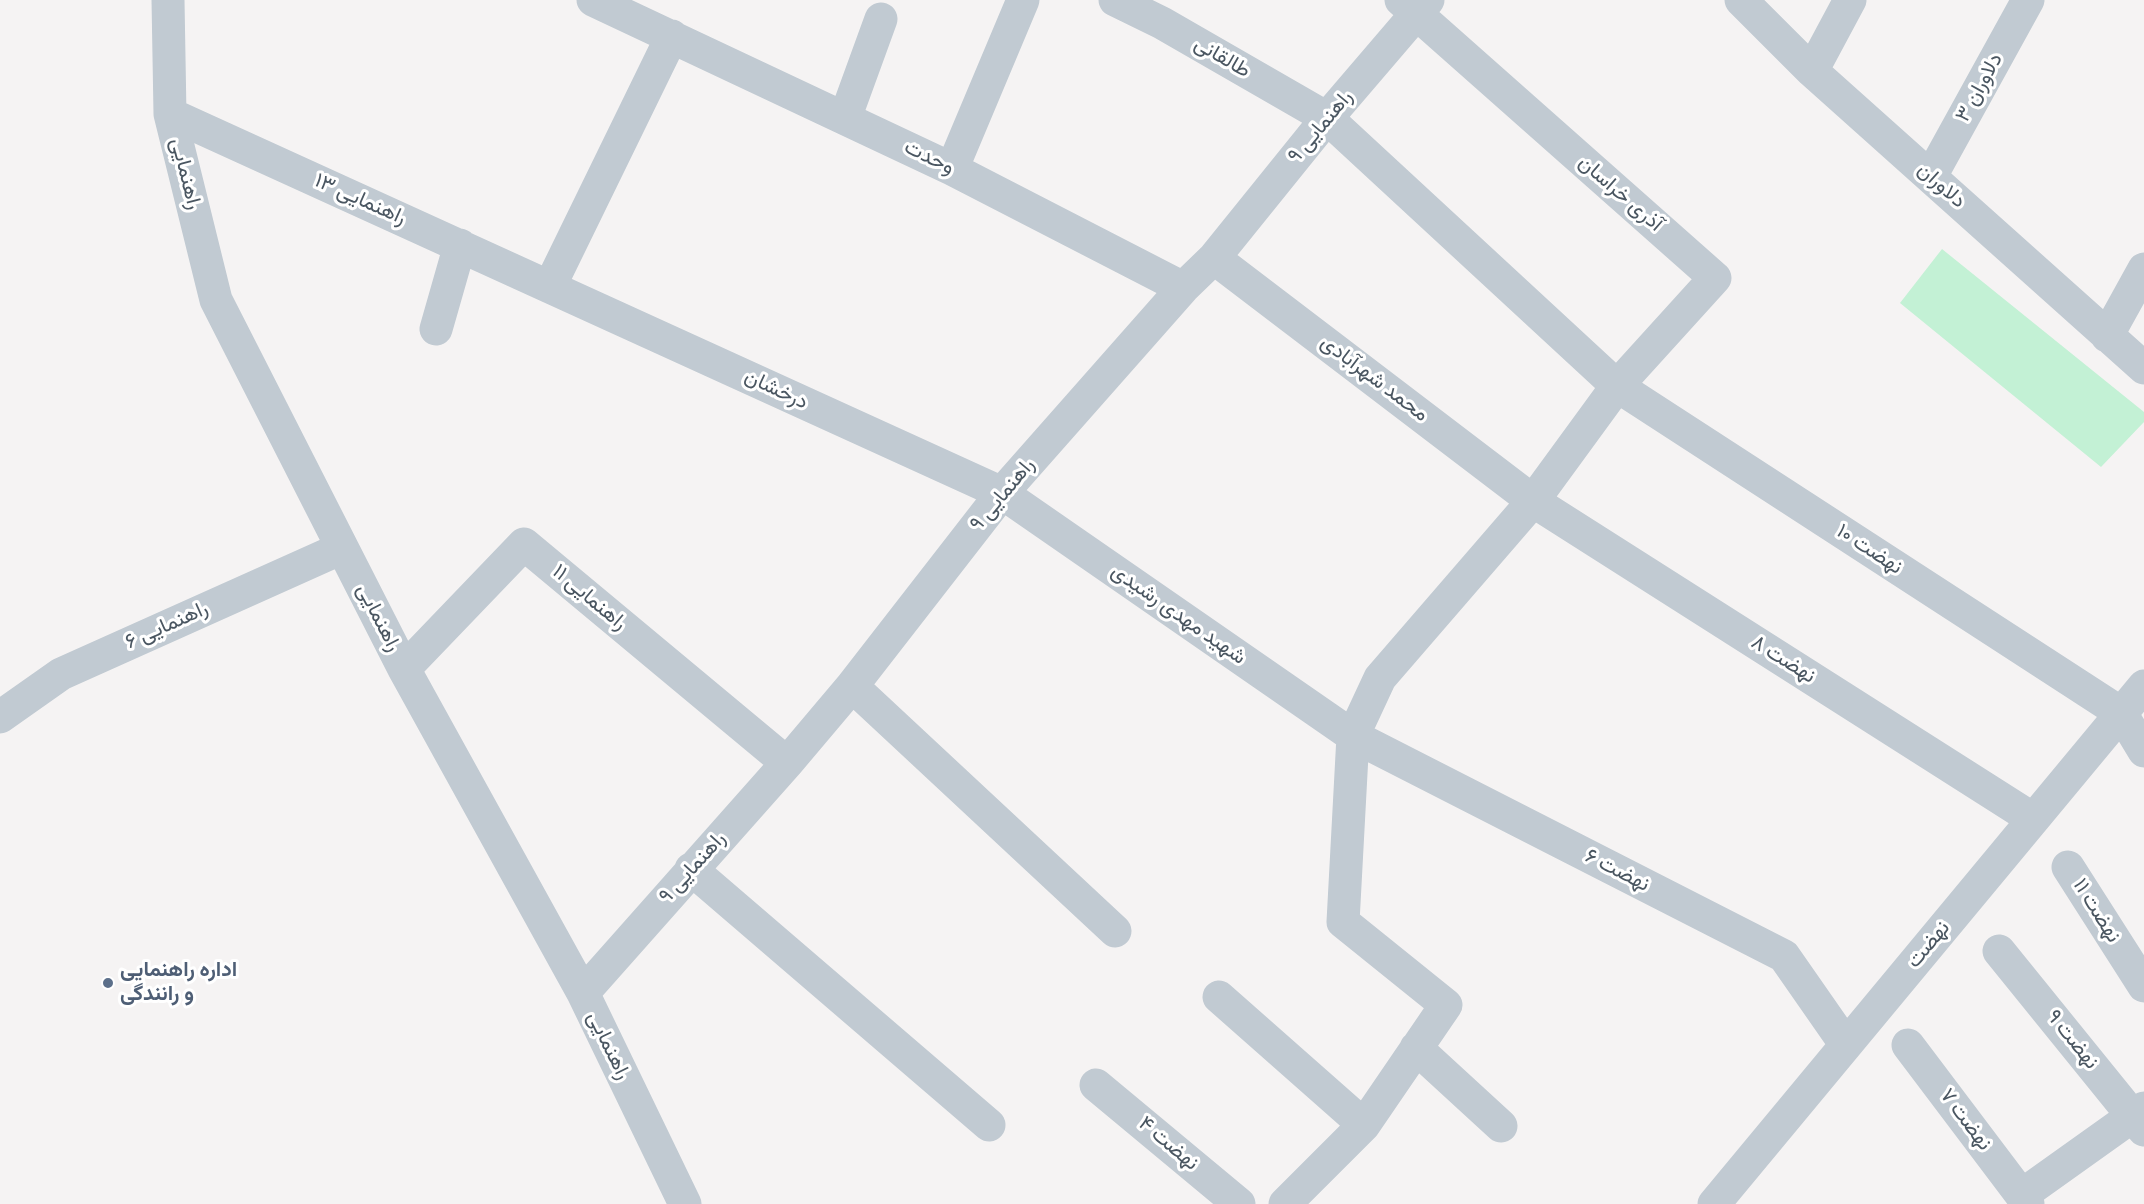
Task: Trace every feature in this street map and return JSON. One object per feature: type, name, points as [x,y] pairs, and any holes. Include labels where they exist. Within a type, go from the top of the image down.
[{"type":"street","name":"راهنمایی","points":[[168,0],[170,114],[216,300],[404,669],[582,993],[678,1202]]},
{"type":"street","name":"وحدت","points":[[593,0],[952,169],[1183,288]]},
{"type":"street","points":[[952,169],[1023,0]]},
{"type":"street","name":"طالقانی","points":[[1115,0],[1162,23],[1328,118],[1617,386]]},
{"type":"street","name":"دلاوران","points":[[1741,0],[1812,71],[2144,368]]},
{"type":"street","points":[[1812,71],[1850,0]]},
{"type":"street","name":"دلاوران ۳","points":[[1931,176],[2028,0]]},
{"type":"street","name":"راهنمایی ۹","points":[[582,993],[787,763],[852,686],[1002,493],[1183,288],[1214,258],[1328,118],[1415,5]]},
{"type":"street","name":"آذری خراسان","points":[[1415,5],[1715,278],[1617,386]]},
{"type":"street","points":[[845,118],[881,19]]},
{"type":"street","points":[[550,286],[672,36]]},
{"type":"street","name":"راهنمایی ۱۳","points":[[170,114],[550,286]]},
{"type":"street","points":[[436,330],[459,245]]},
{"type":"street","name":"محمد شهرآبادی","points":[[1214,258],[1533,501]]},
{"type":"street","points":[[2107,336],[2144,269]]},
{"type":"street","name":"درخشان","points":[[550,286],[1002,493]]},
{"type":"street","points":[[1285,1204],[1364,1125],[1446,1005],[1343,922],[1353,736],[1380,678],[1533,501],[1617,386]]},
{"type":"street","name":"نهضت ۱۰","points":[[1617,386],[2121,714]]},
{"type":"street","name":"شهید مهدی رشیدی","points":[[1002,493],[1353,736]]},
{"type":"street","name":"نهضت ۸","points":[[1533,501],[2033,819]]},
{"type":"street","name":"راهنمایی ۱۱","points":[[404,669],[524,544],[787,763]]},
{"type":"street","name":"راهنمایی ۶","points":[[0,717],[61,674],[342,548]]},
{"type":"street","points":[[852,686],[1115,931]]},
{"type":"street","name":"نهضت","points":[[1714,1204],[2144,686]]},
{"type":"street","points":[[2121,714],[2144,751]]},
{"type":"street","name":"نهضت ۶","points":[[1353,736],[1784,956],[1846,1045]]},
{"type":"street","name":"نهضت ۱۱","points":[[2068,867],[2144,986]]},
{"type":"street","points":[[692,869],[989,1125]]},
{"type":"street","name":"نهضت ۹","points":[[1999,951],[2141,1118]]},
{"type":"street","points":[[1219,997],[1364,1125]]},
{"type":"street","name":"نهضت ۷","points":[[1908,1045],[2025,1200]]},
{"type":"street","points":[[1416,1048],[1501,1126]]},
{"type":"street","name":"نهضت ۴","points":[[1096,1085],[1239,1204]]},
{"type":"street","points":[[2025,1200],[2141,1118]]},
{"type":"green space","points":[[1942,249],[2144,412],[2144,422],[2101,467],[1900,303]]},
{"type":"place","name":"اداره راهنمایی و رانندگی","points":[[108,983]]}]
